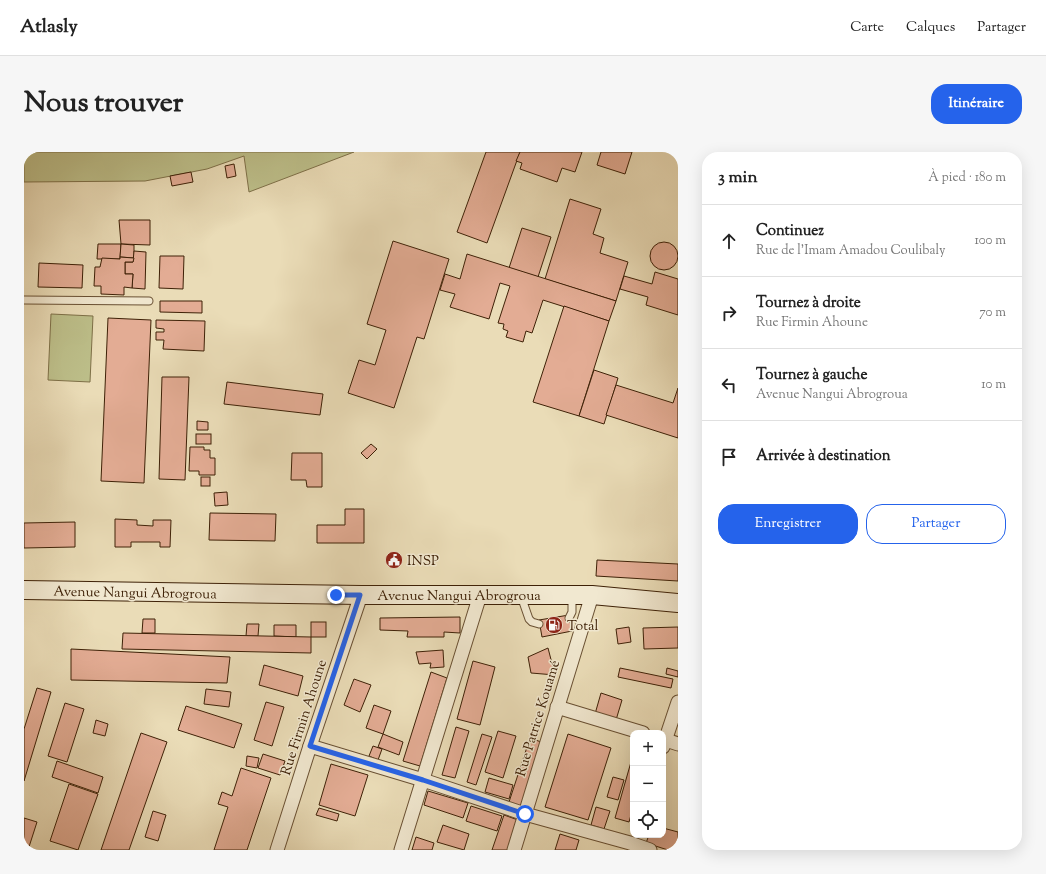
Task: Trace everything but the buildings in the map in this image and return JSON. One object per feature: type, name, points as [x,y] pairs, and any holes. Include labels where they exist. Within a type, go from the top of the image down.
[{"type":"main road","name":"Avenue Nangui Abrogroua","points":[[24,590],[360,595],[592,595],[678,604]]},
{"type":"street","name":"Rue Firmin Ahoune","points":[[277,850],[360,595]]},
{"type":"street","points":[[401,850],[480,595]]},
{"type":"street","name":"Rue Patrice Kouamé","points":[[514,850],[592,595]]},
{"type":"street","points":[[667,742],[678,702]]},
{"type":"street","points":[[557,708],[633,730]]},
{"type":"street","points":[[310,746],[423,780],[525,814],[630,842],[650,850]]},
{"type":"lane","points":[[24,300],[149,301]]},
{"type":"lane","points":[[521,595],[529,619],[532,622],[539,624]]},
{"type":"lane","points":[[570,618],[572,612],[572,595]]},
{"type":"green space","points":[[24,152],[354,152],[249,192],[244,156],[207,169],[145,181],[24,182]]},
{"type":"green space","points":[[51,314],[93,316],[90,382],[48,380]]},
{"type":"place","name":"INSP","points":[[394,560]]},
{"type":"place","name":"Total","points":[[554,625]]},
{"type":"route","points":[[336,595],[360,595],[310,746],[423,780],[525,814]]}]
